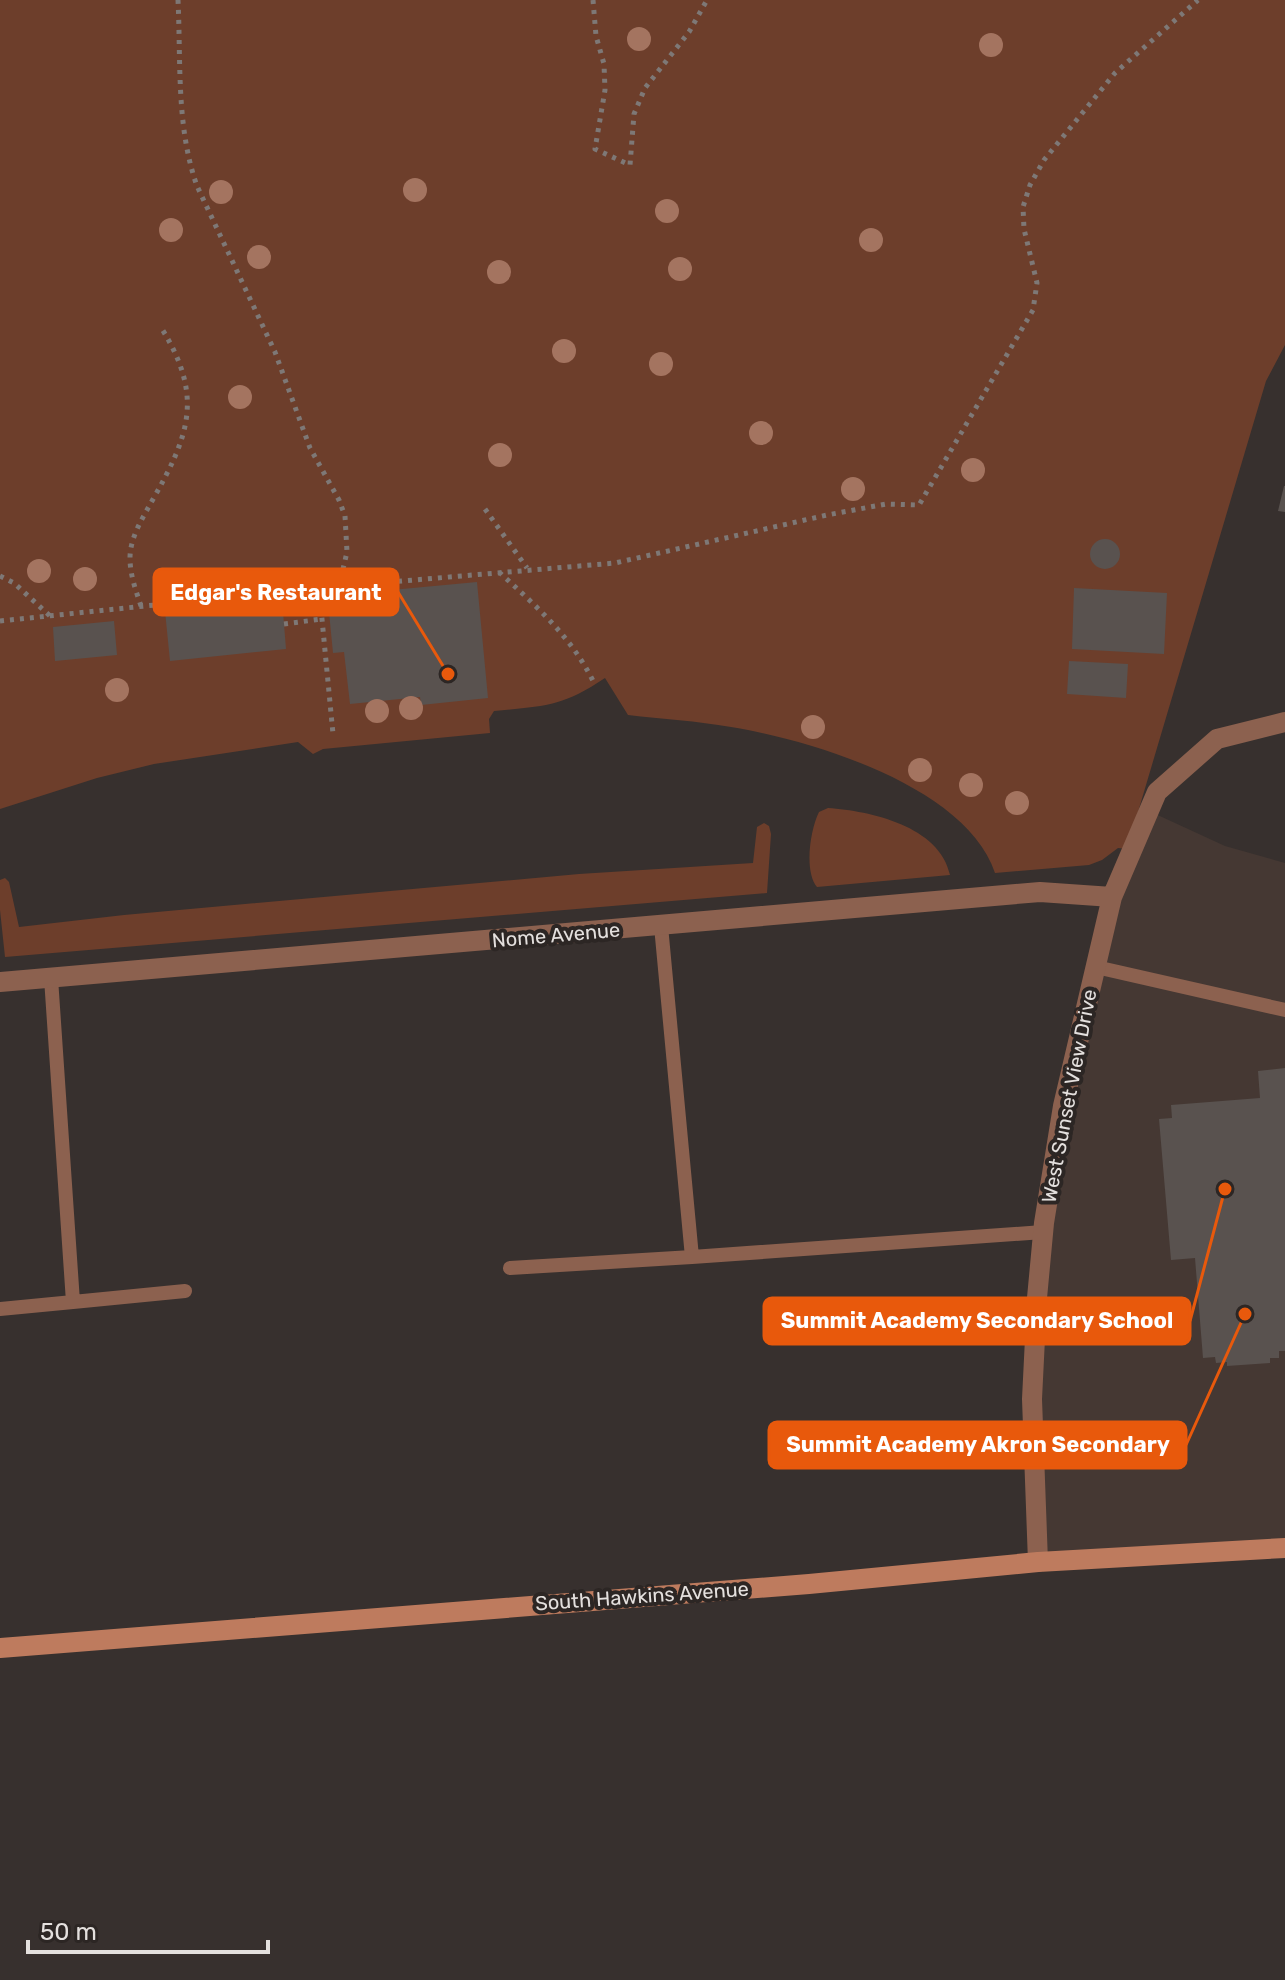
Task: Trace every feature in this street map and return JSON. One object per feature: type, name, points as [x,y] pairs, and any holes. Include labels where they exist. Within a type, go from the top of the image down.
[{"type":"main road","name":"South Hawkins Avenue","points":[[0,1648],[1038,1562],[1285,1548]]},
{"type":"street","name":"West Sunset View Drive","points":[[1038,1562],[1032,1399],[1043,1232],[1063,1106],[1112,897],[1157,792],[1217,739],[1285,722]]},
{"type":"street","name":"Nome Avenue","points":[[0,982],[1040,892],[1112,897]]},
{"type":"lane","points":[[661,926],[692,1257]]},
{"type":"lane","points":[[1096,967],[1285,1010]]},
{"type":"lane","points":[[51,978],[73,1302]]},
{"type":"lane","points":[[510,1268],[1043,1232]]},
{"type":"lane","points":[[0,1309],[185,1291]]},
{"type":"path","points":[[178,0],[187,158],[197,186],[275,352],[310,448],[345,516],[347,552],[339,586]]},
{"type":"path","points":[[593,0],[596,36],[604,64],[605,90],[595,149],[630,165],[634,114],[645,88],[689,32],[707,0]]},
{"type":"path","points":[[0,621],[339,586],[615,563],[827,515],[886,504],[919,505],[1033,310],[1037,283],[1024,229],[1023,207],[1030,185],[1044,160],[1115,73],[1198,0]]},
{"type":"path","points":[[141,606],[131,574],[130,556],[136,529],[174,461],[187,426],[186,386],[177,354],[162,329]]},
{"type":"path","points":[[485,509],[528,569]]},
{"type":"path","points":[[499,572],[546,615],[569,642],[595,685]]},
{"type":"path","points":[[0,576],[14,583],[50,616]]},
{"type":"path","points":[[319,588],[333,734]]},
{"type":"path","points":[[284,624],[322,619]]},
{"type":"shaded area","points":[[0,0],[1285,0],[1285,345],[1266,381],[1127,849],[1118,848],[1089,865],[995,873],[979,843],[953,816],[921,792],[883,773],[843,756],[764,733],[628,715],[605,678],[577,695],[552,704],[494,711],[489,719],[490,733],[323,749],[313,754],[298,742],[154,764],[97,778],[0,809]]},
{"type":"shaded area","points":[[828,808],[882,818],[918,833],[933,844],[944,858],[950,875],[817,887],[811,871],[811,840],[819,812]]},
{"type":"shaded area","points":[[1149,811],[1225,846],[1285,863],[1285,1548],[1038,1562],[1037,1298],[1112,897]]},
{"type":"shaded area","points":[[764,823],[769,826],[771,834],[767,893],[5,957],[0,880],[5,878],[9,882],[19,927],[579,874],[753,863],[757,827]]},
{"type":"building","points":[[1285,486],[1285,512],[1278,511]]},
{"type":"building","points":[[1105,539],[1116,543],[1120,554],[1116,565],[1105,569],[1094,565],[1090,554],[1094,543]]},
{"type":"building","points":[[477,582],[488,698],[421,705],[420,697],[350,704],[344,652],[333,653],[329,612],[339,611],[338,595]]},
{"type":"building","points":[[1074,588],[1167,593],[1164,654],[1072,649]]},
{"type":"building","points":[[282,599],[286,649],[170,661],[165,611]]},
{"type":"building","points":[[114,621],[117,655],[55,661],[53,627]]},
{"type":"building","points":[[1069,661],[1128,664],[1126,698],[1067,694]]},
{"type":"building","points":[[1285,1068],[1285,1351],[1279,1351],[1279,1358],[1270,1358],[1270,1363],[1227,1366],[1227,1362],[1216,1363],[1215,1357],[1203,1358],[1195,1258],[1171,1260],[1159,1119],[1172,1118],[1171,1105],[1260,1098],[1258,1071]]},
{"type":"place","name":"Edgar's Restaurant","points":[[448,674]]},
{"type":"place","name":"Summit Academy Secondary School","points":[[1225,1189]]},
{"type":"place","name":"Summit Academy Akron Secondary","points":[[1245,1314]]}]
